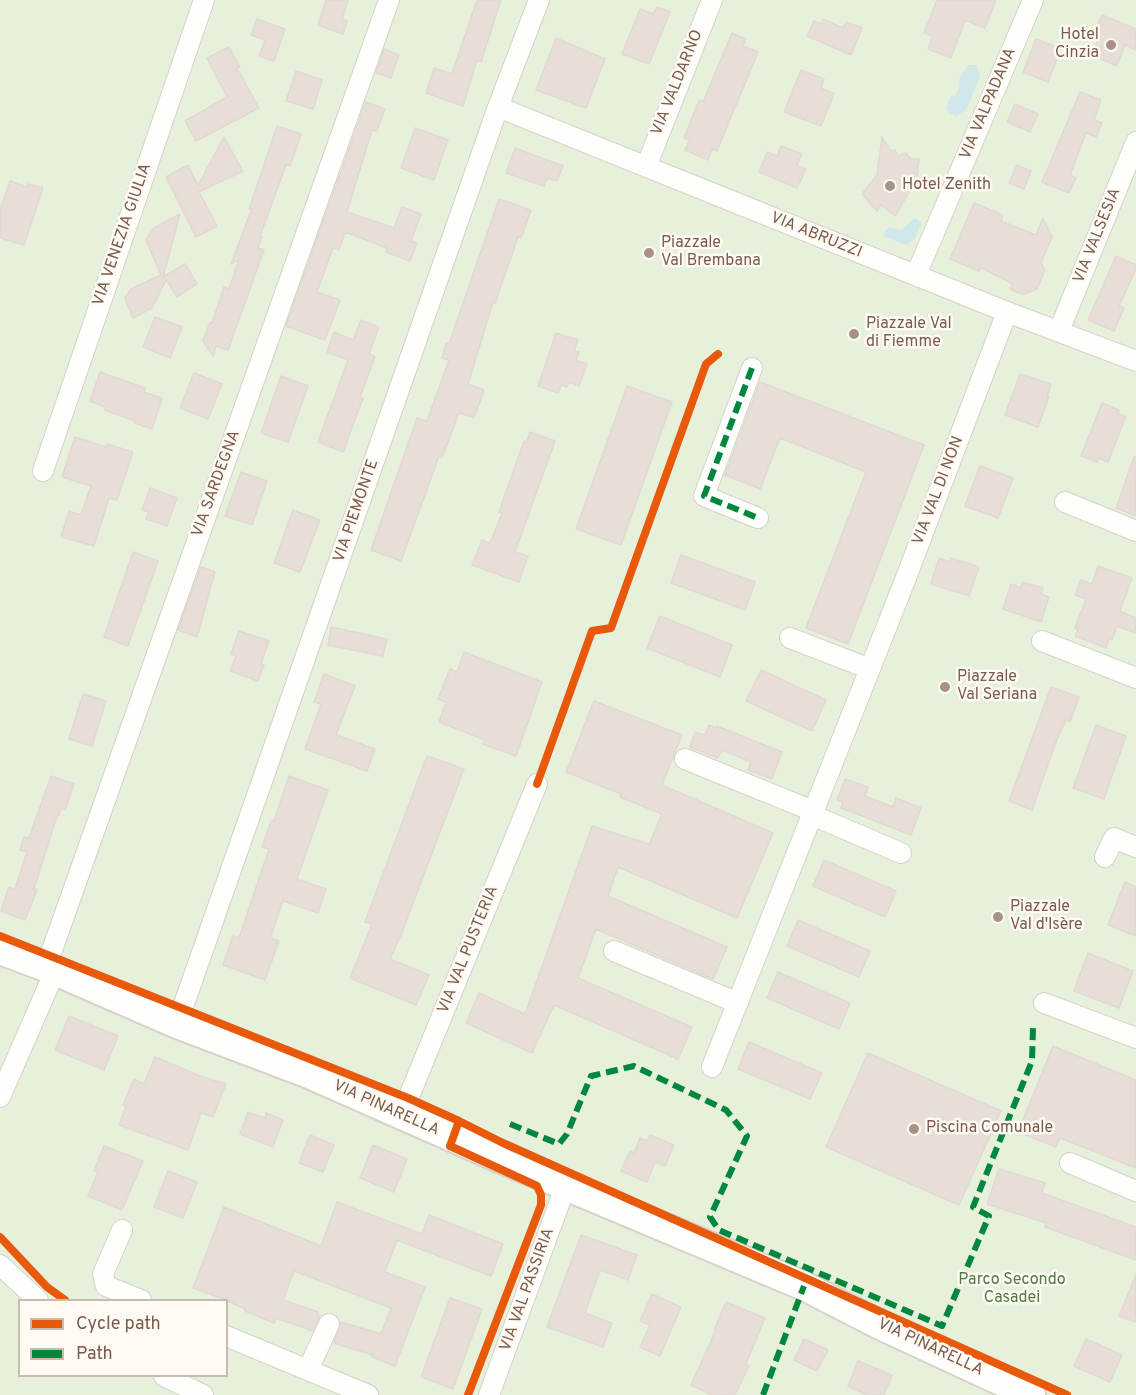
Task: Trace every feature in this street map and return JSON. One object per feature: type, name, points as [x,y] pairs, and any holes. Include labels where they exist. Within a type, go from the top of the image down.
[{"type":"street","name":"VIA VENEZIA GIULIA","points":[[43,471],[204,0]]},
{"type":"street","name":"VIA SARDEGNA","points":[[0,1096],[51,969],[389,0]]},
{"type":"street","name":"VIA PIEMONTE","points":[[177,1024],[498,107],[539,0]]},
{"type":"street","name":"VIA VALDARNO","points":[[646,167],[712,0]]},
{"type":"street","name":"VIA VALPADANA","points":[[916,275],[1033,0]]},
{"type":"street","name":"VIA ABRUZZI","points":[[498,107],[1136,362]]},
{"type":"street","name":"VIA VALSESIA","points":[[1059,331],[1136,142]]},
{"type":"street","name":"VIA VAL DI NON","points":[[712,1068],[870,669],[1007,312]]},
{"type":"street","points":[[752,368],[704,496],[758,518]]},
{"type":"street","points":[[1065,502],[1136,531]]},
{"type":"street","points":[[790,638],[870,669]]},
{"type":"street","points":[[1042,640],[1136,678]]},
{"type":"street","points":[[685,759],[901,853]]},
{"type":"street","name":"VIA VAL PUSTERIA","points":[[401,1116],[537,784]]},
{"type":"street","points":[[1105,857],[1113,838],[1136,847]]},
{"type":"street","name":"VIA PINARELLA","points":[[0,950],[51,969],[177,1024],[309,1074],[401,1116],[804,1286],[880,1325],[1032,1395]]},
{"type":"street","points":[[614,951],[738,1002]]},
{"type":"street","points":[[1044,1003],[1136,1038]]},
{"type":"street","points":[[1070,1163],[1136,1191]]},
{"type":"street","name":"VIA VAL PASSIRIA","points":[[489,1395],[566,1185]]},
{"type":"street","points":[[122,1230],[103,1274],[106,1286],[138,1299]]},
{"type":"street","points":[[0,1265],[37,1299]]},
{"type":"street","points":[[308,1370],[329,1324]]},
{"type":"street","points":[[228,1337],[368,1395]]},
{"type":"street","points":[[166,1377],[203,1395]]},
{"type":"green space","name":"Parco Secondo Casadei","points":[[0,0],[1136,0],[1136,1395],[0,1395]]},
{"type":"water","points":[[968,65],[977,65],[980,77],[966,110],[956,116],[949,113],[946,108],[951,96],[956,95],[960,86],[959,79]]},
{"type":"water","points":[[914,218],[922,222],[915,239],[906,245],[883,236],[885,230],[890,227],[902,230]]},
{"type":"building","points":[[326,0],[348,0],[342,19],[347,21],[343,34],[318,25]]},
{"type":"building","points":[[477,0],[501,0],[481,62],[477,60],[463,106],[426,93],[434,68],[452,74]]},
{"type":"building","points":[[937,0],[996,0],[985,28],[965,20],[951,58],[928,49],[933,36],[924,33]]},
{"type":"building","points":[[657,7],[670,12],[649,64],[622,54],[640,9],[653,14]]},
{"type":"building","name":"Hotel Cinzia","points":[[1102,15],[1136,29],[1136,50],[1125,45],[1117,66],[1092,55],[1100,35],[1095,33]]},
{"type":"building","points":[[257,19],[285,29],[274,61],[259,56],[265,40],[251,35]]},
{"type":"building","points":[[823,19],[843,28],[846,22],[862,28],[851,55],[807,36],[814,21],[821,24]]},
{"type":"building","points":[[732,33],[746,39],[743,46],[758,52],[717,151],[712,149],[708,160],[685,150],[690,140],[684,138],[699,100],[703,102]]},
{"type":"building","points":[[556,38],[605,59],[586,108],[536,90]]},
{"type":"building","points":[[1036,39],[1061,49],[1048,82],[1023,72]]},
{"type":"building","points":[[229,47],[240,67],[237,68],[259,108],[196,141],[185,121],[227,97],[207,58]]},
{"type":"building","points":[[384,49],[399,55],[391,78],[376,73]]},
{"type":"building","points":[[801,70],[824,79],[821,88],[834,94],[821,126],[784,112]]},
{"type":"building","points":[[296,71],[322,80],[313,109],[286,101]]},
{"type":"building","points":[[1080,92],[1101,100],[1094,120],[1102,123],[1096,137],[1086,133],[1070,175],[1076,178],[1069,193],[1042,182]]},
{"type":"building","points":[[366,102],[385,109],[377,131],[372,130],[347,212],[394,228],[402,207],[421,214],[411,241],[417,243],[410,261],[386,252],[387,248],[345,232],[339,250],[333,248],[317,292],[340,300],[325,340],[286,326]]},
{"type":"building","points":[[1015,104],[1038,114],[1030,132],[1007,122]]},
{"type":"building","points":[[277,126],[301,134],[290,166],[286,165],[260,236],[262,237],[258,248],[264,250],[228,350],[216,346],[213,356],[203,341],[210,322],[212,323],[224,287],[229,289],[239,259],[231,264],[252,208],[249,209]]},
{"type":"building","points":[[415,128],[448,140],[434,180],[401,168]]},
{"type":"building","points":[[224,137],[243,171],[199,192],[217,226],[196,237],[166,177],[188,165],[198,185]]},
{"type":"building","name":"Hotel Zenith","points":[[882,137],[891,151],[895,150],[898,156],[906,153],[911,159],[919,159],[917,178],[895,216],[881,205],[877,211],[862,194],[877,175]]},
{"type":"building","points":[[781,146],[802,154],[797,165],[806,169],[797,188],[759,172],[767,152],[777,156]]},
{"type":"building","points":[[515,148],[563,166],[557,181],[547,178],[544,186],[506,173]]},
{"type":"building","points":[[1017,165],[1031,171],[1024,189],[1009,183]]},
{"type":"building","points":[[10,181],[27,187],[28,184],[43,188],[24,245],[0,238],[0,210]]},
{"type":"building","points":[[499,199],[531,210],[521,238],[518,237],[495,303],[493,302],[468,384],[484,390],[474,418],[459,413],[442,458],[439,456],[401,561],[371,550],[417,418],[427,421],[449,360],[442,358],[446,343],[449,344]]},
{"type":"building","points":[[974,203],[1003,215],[1001,221],[1036,235],[1043,218],[1052,237],[1041,263],[1045,270],[1037,289],[1024,294],[1018,293],[1010,289],[1013,284],[981,268],[979,271],[950,259]]},
{"type":"building","points":[[180,214],[163,277],[185,264],[197,284],[177,297],[166,280],[152,308],[133,318],[125,298],[131,289],[161,275],[146,240],[154,228]]},
{"type":"building","points":[[1116,256],[1136,265],[1136,269],[1119,306],[1124,308],[1114,331],[1088,320]]},
{"type":"building","points":[[155,317],[182,327],[170,358],[143,347]]},
{"type":"building","points":[[361,320],[379,327],[369,354],[375,357],[343,452],[318,442],[348,360],[327,352],[334,332],[353,340]]},
{"type":"building","points":[[556,333],[578,340],[574,351],[579,352],[576,360],[587,364],[579,386],[569,382],[567,387],[561,385],[558,393],[538,386]]},
{"type":"building","points":[[100,372],[145,388],[144,392],[162,398],[152,429],[105,410],[105,407],[90,401]]},
{"type":"building","points":[[194,373],[222,384],[208,419],[180,408]]},
{"type":"building","points":[[1020,374],[1051,384],[1047,397],[1049,397],[1038,427],[1005,415]]},
{"type":"building","points":[[281,376],[308,386],[288,442],[261,433]]},
{"type":"building","points":[[760,382],[924,445],[848,644],[806,628],[866,472],[780,438],[760,489],[725,475]]},
{"type":"building","points":[[627,386],[672,402],[621,545],[576,529]]},
{"type":"building","points":[[1102,403],[1119,410],[1118,414],[1126,416],[1108,462],[1098,458],[1097,462],[1081,456]]},
{"type":"building","points":[[530,432],[555,441],[515,552],[528,556],[519,582],[472,565],[482,540],[490,543],[502,513],[499,512],[524,441],[527,442]]},
{"type":"building","points":[[75,437],[106,447],[107,444],[133,452],[117,500],[109,498],[94,546],[61,537],[69,511],[81,515],[91,486],[62,477]]},
{"type":"building","points":[[1134,457],[1136,457],[1136,516],[1116,508]]},
{"type":"building","points":[[980,466],[1013,478],[998,518],[965,506]]},
{"type":"building","points":[[241,472],[267,481],[252,525],[225,516]]},
{"type":"building","points":[[150,488],[177,498],[167,526],[146,519],[149,512],[142,510]]},
{"type":"building","points":[[293,510],[320,520],[300,572],[274,563]]},
{"type":"building","points":[[133,552],[158,561],[128,646],[104,637]]},
{"type":"building","points":[[681,555],[755,582],[745,610],[671,583]]},
{"type":"building","points":[[939,558],[950,562],[951,558],[979,567],[969,596],[931,584]]},
{"type":"building","points":[[1098,566],[1132,578],[1120,611],[1136,618],[1136,633],[1117,626],[1106,648],[1075,636],[1078,629],[1075,628],[1086,599],[1075,595],[1081,580],[1092,584]]},
{"type":"building","points":[[201,567],[215,572],[197,637],[178,630]]},
{"type":"building","points":[[1022,582],[1043,588],[1041,594],[1049,597],[1041,622],[1003,609],[1011,584],[1021,588]]},
{"type":"building","points":[[660,616],[732,645],[720,677],[647,648]]},
{"type":"building","points":[[331,627],[387,639],[383,656],[328,645]]},
{"type":"building","points":[[239,631],[269,641],[258,681],[230,671],[236,656],[231,654]]},
{"type":"building","points":[[464,652],[542,682],[516,756],[483,744],[485,740],[439,722],[446,702],[438,699],[450,669],[457,672]]},
{"type":"building","points":[[761,670],[826,700],[812,731],[746,701]]},
{"type":"building","points":[[324,674],[355,686],[336,735],[375,749],[367,771],[305,749],[321,704],[314,702]]},
{"type":"building","points":[[1051,687],[1079,697],[1070,722],[1066,720],[1057,739],[1032,810],[1009,801]]},
{"type":"building","points":[[83,694],[106,701],[92,746],[69,739]]},
{"type":"building","points":[[594,701],[682,735],[662,785],[773,833],[737,918],[618,867],[608,896],[727,947],[713,979],[596,929],[578,978],[692,1027],[678,1059],[554,1005],[532,1053],[466,1023],[479,993],[525,1014],[592,826],[649,844],[662,814],[620,797],[621,794],[566,772]]},
{"type":"building","points":[[709,725],[716,728],[717,726],[782,752],[772,779],[748,770],[751,762],[722,750],[718,758],[690,747],[695,732],[705,735]]},
{"type":"building","points":[[1096,725],[1126,736],[1104,799],[1073,788]]},
{"type":"building","points":[[427,756],[464,769],[390,959],[429,975],[416,1005],[350,978],[372,924],[365,922]]},
{"type":"building","points":[[51,776],[74,784],[65,810],[62,808],[55,822],[34,889],[37,890],[25,920],[1,911],[9,887],[15,889],[27,852],[20,850],[24,837],[29,838]]},
{"type":"building","points":[[289,776],[328,790],[297,879],[326,889],[318,913],[283,901],[270,938],[279,941],[265,980],[223,965],[233,936],[239,938],[269,849],[262,847],[271,821],[274,821]]},
{"type":"building","points":[[845,779],[868,787],[865,796],[893,807],[896,798],[921,808],[911,835],[841,808],[843,802],[837,800]]},
{"type":"building","points":[[824,860],[896,891],[885,917],[813,886]]},
{"type":"building","points":[[1125,882],[1136,887],[1136,936],[1108,925]]},
{"type":"building","points":[[798,920],[870,951],[859,977],[787,946]]},
{"type":"building","points":[[1088,953],[1133,971],[1119,1008],[1074,991]]},
{"type":"building","points":[[778,972],[850,1003],[839,1029],[767,998]]},
{"type":"building","points":[[69,1016],[118,1036],[104,1070],[55,1050]]},
{"type":"building","points":[[749,1042],[822,1073],[810,1099],[738,1069]]},
{"type":"building","points":[[1053,1046],[1136,1080],[1136,1168],[1060,1138],[1056,1147],[1018,1132]]},
{"type":"building","name":"Piscina Comunale","points":[[868,1053],[1001,1111],[959,1205],[826,1147]]},
{"type":"building","points":[[155,1057],[226,1084],[213,1117],[201,1113],[188,1150],[119,1125],[126,1106],[123,1105],[134,1079],[144,1084]]},
{"type":"building","points":[[248,1112],[265,1118],[266,1113],[283,1120],[273,1147],[240,1134]]},
{"type":"building","points":[[310,1135],[334,1145],[323,1172],[299,1163]]},
{"type":"building","points":[[650,1135],[674,1145],[665,1166],[655,1162],[647,1182],[621,1171],[630,1151],[634,1153],[640,1138],[647,1141]]},
{"type":"building","points":[[373,1145],[407,1159],[394,1192],[360,1178]]},
{"type":"building","points":[[104,1146],[143,1161],[122,1210],[88,1196],[98,1172],[94,1171]]},
{"type":"building","points":[[999,1169],[1045,1183],[1042,1193],[1136,1227],[1136,1260],[1045,1227],[1046,1223],[987,1204]]},
{"type":"building","points":[[168,1171],[197,1182],[183,1218],[154,1207]]},
{"type":"building","points":[[337,1202],[422,1234],[429,1215],[503,1244],[491,1276],[397,1240],[385,1272],[425,1287],[395,1366],[372,1357],[373,1355],[334,1343],[341,1322],[381,1334],[391,1308],[294,1271],[283,1300],[318,1312],[317,1315],[320,1316],[313,1331],[276,1318],[274,1323],[245,1311],[228,1299],[193,1288],[224,1207],[321,1246]]},
{"type":"building","points":[[581,1235],[637,1255],[628,1280],[600,1270],[585,1313],[612,1323],[603,1347],[547,1327]]},
{"type":"building","points":[[1136,1275],[1136,1322],[1119,1316]]},
{"type":"building","points":[[652,1294],[681,1307],[660,1356],[640,1347],[650,1325],[640,1321]]},
{"type":"building","points":[[450,1298],[482,1309],[453,1389],[421,1377]]},
{"type":"building","points":[[726,1302],[765,1318],[746,1364],[749,1366],[735,1395],[712,1395],[691,1385]]},
{"type":"building","points":[[804,1339],[828,1350],[817,1371],[794,1360]]},
{"type":"building","points":[[1086,1339],[1122,1355],[1110,1382],[1074,1366]]},
{"type":"building","points":[[858,1361],[892,1375],[884,1395],[867,1395],[848,1386]]},
{"type":"marked path","points":[[752,368],[704,496],[758,518]]},
{"type":"marked path","points":[[510,1124],[559,1144],[567,1134],[591,1076],[634,1066],[726,1110],[747,1136],[710,1217],[719,1230],[942,1326],[989,1216],[973,1207],[1032,1061],[1033,1028]]},
{"type":"marked path","points":[[763,1395],[804,1286]]},
{"type":"cycle path","points":[[537,784],[592,631],[611,628],[706,364],[718,354]]},
{"type":"cycle path","points":[[0,936],[408,1098],[503,1143],[1067,1395]]},
{"type":"cycle path","points":[[459,1121],[450,1146],[537,1186],[541,1195],[541,1205],[468,1395]]},
{"type":"cycle path","points":[[0,1237],[47,1287],[64,1299]]},
{"type":"place","name":"Hotel Cinzia","points":[[1111,45]]},
{"type":"place","name":"Hotel Zenith","points":[[890,186]]},
{"type":"place","name":"Piazzale Val Brembana","points":[[649,253]]},
{"type":"place","name":"Piazzale Val di Fiemme","points":[[854,334]]},
{"type":"place","name":"Piazzale Val Seriana","points":[[945,687]]},
{"type":"place","name":"Piazzale Val d'Isère","points":[[998,917]]},
{"type":"place","name":"Piscina Comunale","points":[[914,1129]]}]
